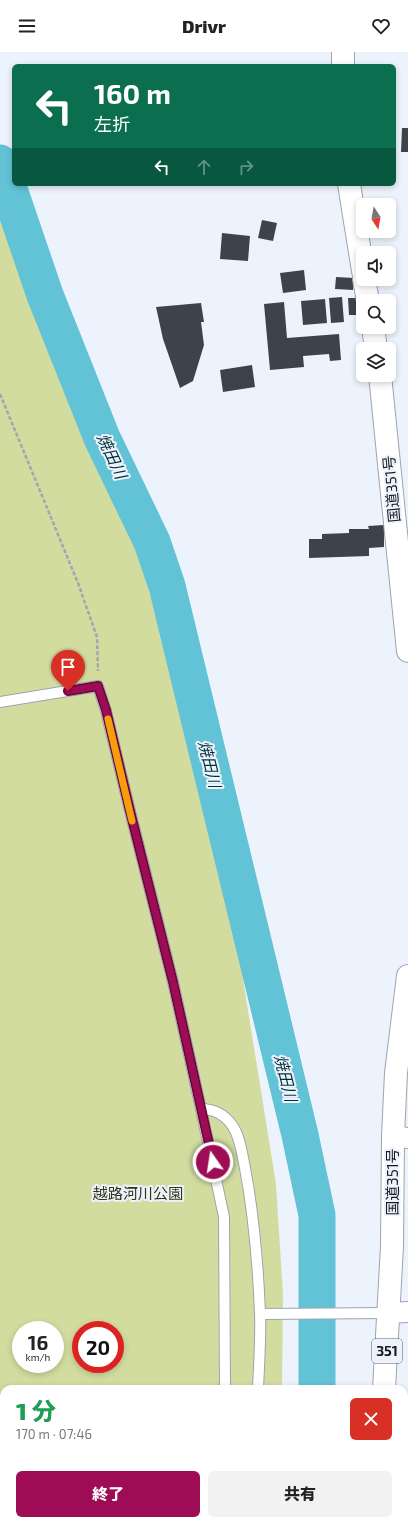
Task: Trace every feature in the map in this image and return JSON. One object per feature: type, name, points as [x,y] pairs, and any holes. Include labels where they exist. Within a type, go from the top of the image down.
[{"type":"highway","points":[[343,52],[343,64]]},
{"type":"highway","points":[[349,186],[359,246]]},
{"type":"highway","name":"国道351号","points":[[381,382],[408,651]]},
{"type":"highway","name":"国道351号","points":[[385,1385],[399,1312],[392,1247],[400,1137],[396,1073],[408,976]]},
{"type":"lane","points":[[0,702],[98,686],[106,710],[130,811],[172,974],[224,1217],[225,1385]]},
{"type":"lane","points":[[201,1109],[212,1109],[224,1115],[233,1125],[240,1144],[251,1202],[255,1235],[260,1314],[258,1385]]},
{"type":"lane","points":[[260,1314],[357,1314],[399,1312]]},
{"type":"path","points":[[0,394],[78,583],[97,637],[98,686]]},
{"type":"green space","name":"越路河川公園","points":[[0,216],[30,301],[84,438],[132,534],[186,714],[202,794],[234,923],[276,1184],[283,1294],[282,1385],[0,1385]]},
{"type":"building","points":[[402,128],[408,128],[408,152],[401,152]]},
{"type":"building","points":[[262,220],[277,223],[273,241],[258,238]]},
{"type":"building","points":[[222,233],[250,236],[248,261],[220,259]]},
{"type":"building","points":[[304,270],[306,290],[283,293],[280,273]]},
{"type":"building","points":[[336,277],[354,278],[353,290],[335,289]]},
{"type":"building","points":[[342,297],[344,322],[331,323],[329,298]]},
{"type":"building","points":[[348,298],[356,298],[356,315],[349,315]]},
{"type":"building","points":[[325,299],[327,323],[303,325],[301,301]]},
{"type":"building","points":[[284,302],[287,338],[339,334],[341,360],[330,361],[329,354],[303,356],[304,367],[270,370],[264,304]]},
{"type":"building","points":[[201,303],[204,322],[201,322],[204,345],[193,381],[180,388],[163,339],[156,307]]},
{"type":"building","points":[[252,365],[255,387],[223,392],[220,370]]},
{"type":"building","points":[[384,525],[384,547],[369,548],[369,556],[309,558],[309,539],[322,539],[322,534],[349,533],[349,529],[369,529],[368,526]]},
{"type":"waterway","name":"焼田川","points":[[0,163],[45,295],[102,438],[152,542],[167,586],[300,1135],[317,1215],[317,1385]]},
{"type":"slow traffic","points":[[108,719],[132,821]]},
{"type":"route","points":[[68,691],[98,686],[106,710],[173,982],[213,1162]]}]
